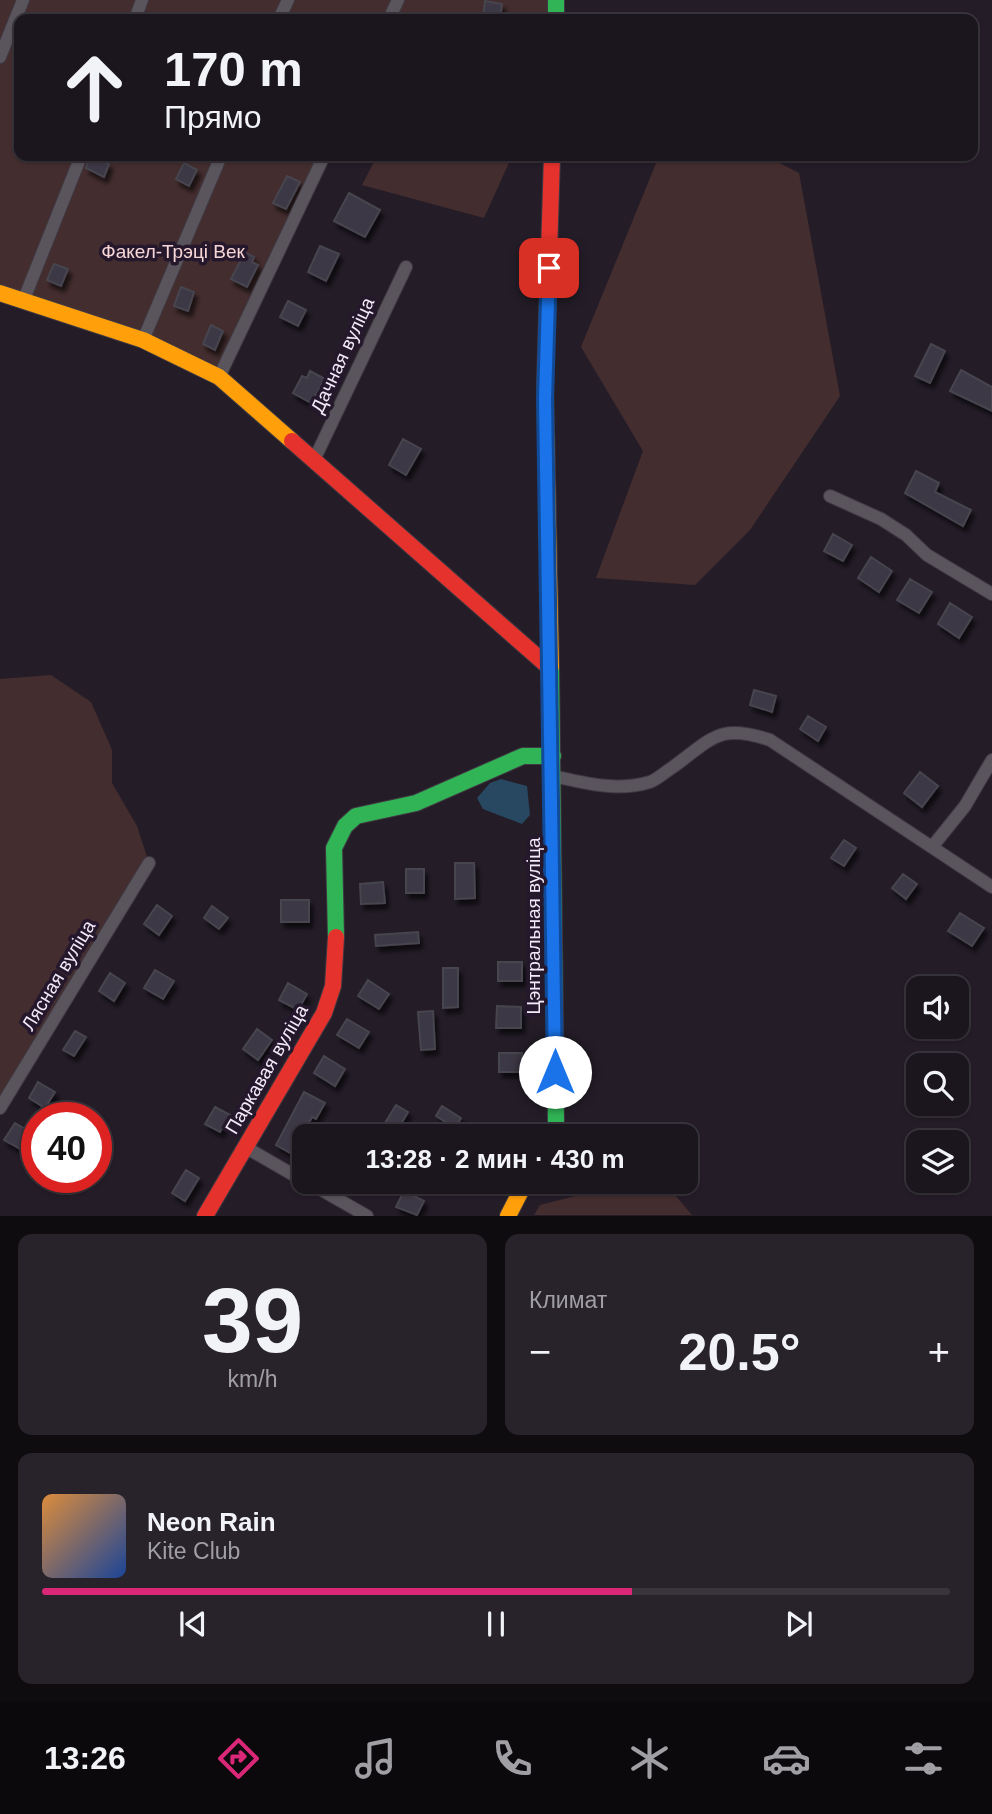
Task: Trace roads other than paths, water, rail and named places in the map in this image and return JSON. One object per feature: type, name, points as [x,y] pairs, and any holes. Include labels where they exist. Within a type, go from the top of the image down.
[{"type":"street","points":[[0,57],[14,22]]},
{"type":"street","points":[[24,299],[79,161]]},
{"type":"street","points":[[142,340],[219,161]]},
{"type":"street","points":[[219,377],[322,161]]},
{"type":"street","name":"Цэнтральная вуліца","points":[[552,161],[545,399],[553,756],[556,1124]]},
{"type":"street","name":"Дачная вуліца","points":[[314,460],[406,267]]},
{"type":"street","points":[[0,293],[142,340],[219,377],[550,668]]},
{"type":"street","points":[[830,496],[881,519],[906,535],[927,555],[992,594]]},
{"type":"street","points":[[553,776],[610,787],[632,787],[654,781],[712,737],[740,730],[770,740],[992,887]]},
{"type":"street","name":"Паркавая вуліца","points":[[205,1216],[318,1024],[333,986],[336,956],[334,848],[345,826],[356,816],[416,803],[523,756],[553,756]]},
{"type":"street","points":[[932,847],[965,806],[992,760]]},
{"type":"street","name":"Лясная вуліца","points":[[0,1108],[149,863]]},
{"type":"street","points":[[245,1147],[292,1174]]},
{"type":"street","points":[[328,1194],[367,1216]]},
{"type":"street","points":[[508,1216],[519,1194]]},
{"type":"water","points":[[501,779],[527,786],[530,815],[522,824],[483,809],[477,798],[490,783]]},
{"type":"park label","name":"Факел-Трэці Век","points":[[173,251]]}]
